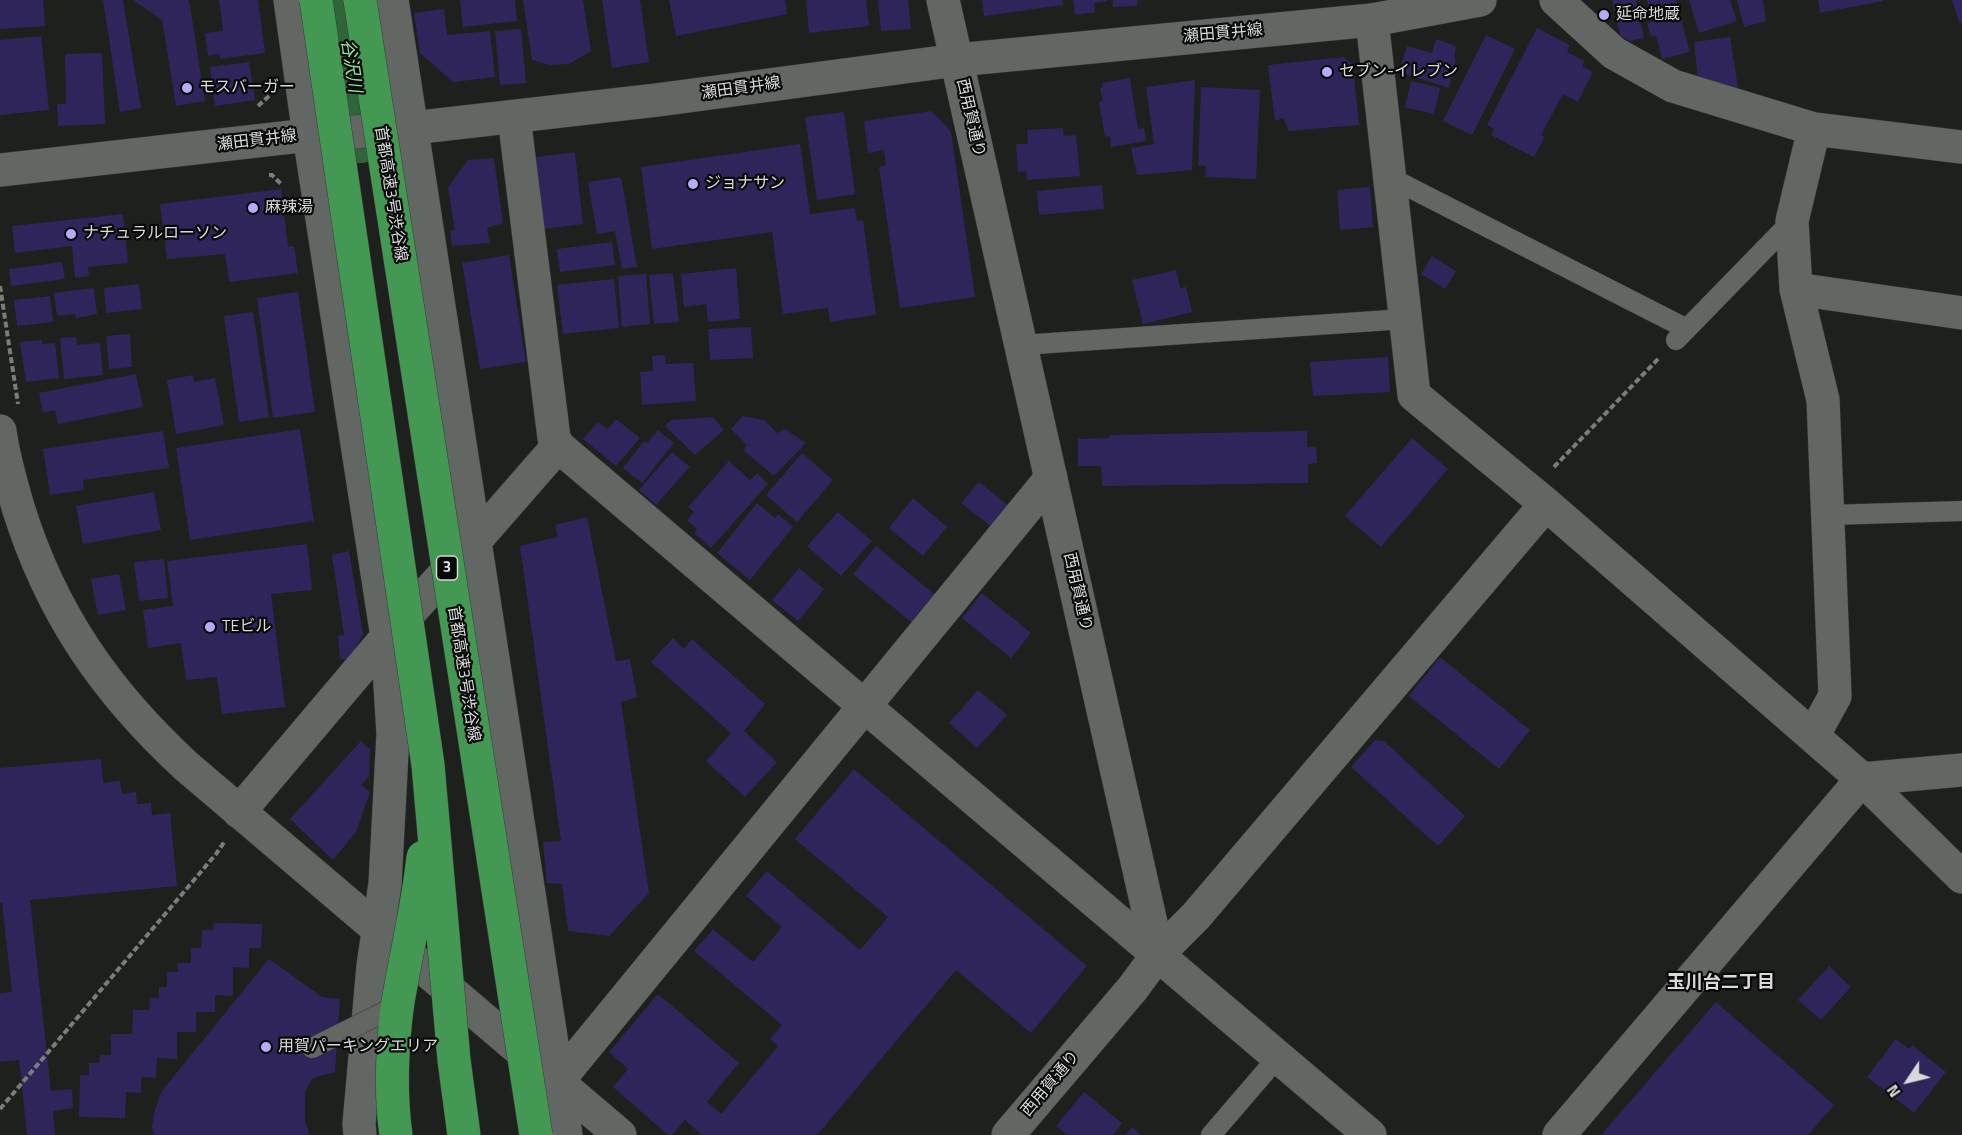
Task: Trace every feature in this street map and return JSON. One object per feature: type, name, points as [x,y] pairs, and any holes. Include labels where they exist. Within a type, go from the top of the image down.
[{"type":"highway","points":[[316,0],[428,765],[454,1060],[464,1135]]},
{"type":"highway","name":"首都高速3号渋谷線","points":[[360,0],[536,1135]]},
{"type":"highway","points":[[396,1135],[393,1067],[398,1005],[421,881],[426,830],[428,765]]},
{"type":"street","points":[[290,0],[387,637],[393,734],[385,884],[378,930],[360,1113],[360,1135]]},
{"type":"street","points":[[392,0],[566,1135]]},
{"type":"street","name":"西用賀通り","points":[[943,0],[1158,954],[1133,988],[1008,1135]]},
{"type":"street","name":"瀬田貫井線","points":[[0,170],[309,135],[412,128],[514,117],[957,60],[1372,20],[1480,0]]},
{"type":"street","points":[[1556,0],[1614,53],[1672,86],[1814,129],[1962,147]]},
{"type":"street","points":[[1372,20],[1414,395],[1538,498],[1862,779],[1962,877]]},
{"type":"street","points":[[514,117],[554,438],[558,446],[1370,1135]]},
{"type":"street","points":[[1813,736],[1835,696],[1823,400],[1796,289],[1792,221],[1814,129]]},
{"type":"street","points":[[1796,289],[1962,313]]},
{"type":"street","points":[[5,431],[27,534],[44,578],[91,660],[120,699],[232,826],[378,930],[620,1135]]},
{"type":"street","points":[[232,826],[387,637],[476,541],[558,446]]},
{"type":"street","points":[[557,1082],[1051,478]]},
{"type":"street","points":[[1158,954],[1196,916],[1538,498]]},
{"type":"street","points":[[1559,1135],[1862,779],[1962,770]]},
{"type":"lane","points":[[1389,177],[1682,334],[1792,221]]},
{"type":"lane","points":[[1021,345],[1405,319]]},
{"type":"lane","points":[[1828,515],[1962,512]]},
{"type":"lane","points":[[312,1048],[398,1005]]},
{"type":"lane","points":[[1212,1135],[1278,1057]]},
{"type":"path","points":[[256,108],[271,94]]},
{"type":"path","points":[[0,286],[5,431]]},
{"type":"path","points":[[1538,498],[1682,334]]},
{"type":"path","points":[[0,1109],[216,854],[232,826]]},
{"type":"building","points":[[0,0],[43,0],[45,26],[0,29]]},
{"type":"building","points":[[103,0],[123,0],[141,108],[120,112]]},
{"type":"building","points":[[133,0],[189,0],[205,101],[176,106],[162,20]]},
{"type":"building","points":[[219,0],[258,0],[265,53],[220,59],[219,54],[208,56],[205,33],[223,31]]},
{"type":"building","points":[[460,0],[515,0],[517,21],[463,27]]},
{"type":"building","points":[[523,0],[583,0],[591,51],[569,64],[549,65],[532,60]]},
{"type":"building","points":[[602,0],[640,0],[649,62],[612,68]]},
{"type":"building","points":[[669,0],[785,0],[787,14],[676,36]]},
{"type":"building","points":[[806,0],[866,0],[869,26],[809,33]]},
{"type":"building","points":[[878,0],[908,0],[911,29],[881,31]]},
{"type":"building","points":[[982,0],[1062,0],[1063,5],[984,16]]},
{"type":"building","points":[[1073,0],[1107,1],[1094,3],[1095,12],[1075,15]]},
{"type":"building","points":[[1113,0],[1137,0],[1137,6],[1113,7]]},
{"type":"building","points":[[1612,0],[1636,0],[1644,38],[1629,41],[1620,35]]},
{"type":"building","points":[[1647,0],[1676,0],[1690,52],[1662,59],[1656,36],[1651,37],[1647,23],[1653,22]]},
{"type":"building","points":[[1689,0],[1730,0],[1737,21],[1699,33]]},
{"type":"building","points":[[1737,0],[1763,0],[1766,21],[1744,27]]},
{"type":"building","points":[[1818,0],[1883,0],[1883,1],[1820,13]]},
{"type":"building","points":[[1952,0],[1962,0],[1962,23],[1960,24]]},
{"type":"building","points":[[444,9],[447,35],[490,31],[495,77],[453,82],[420,53],[414,13]]},
{"type":"building","name":"延命地蔵","points":[[1608,9],[1611,17],[1600,21],[1597,12]]},
{"type":"building","points":[[1537,28],[1570,45],[1567,52],[1585,61],[1582,66],[1593,72],[1578,102],[1563,94],[1541,135],[1545,137],[1534,157],[1491,135],[1494,129],[1487,125]]},
{"type":"building","points":[[521,29],[526,83],[500,85],[495,31]]},
{"type":"building","points":[[1486,35],[1515,49],[1472,135],[1443,121]]},
{"type":"building","points":[[41,36],[49,110],[0,115],[0,40]]},
{"type":"building","points":[[1730,37],[1738,88],[1698,80],[1694,42]]},
{"type":"building","points":[[1436,39],[1456,46],[1454,59],[1456,59],[1449,88],[1399,72],[1407,46],[1432,53]]},
{"type":"building","points":[[102,53],[105,124],[58,126],[57,104],[66,104],[65,54]]},
{"type":"building","points":[[1344,57],[1353,65],[1359,125],[1289,131],[1283,118],[1275,121],[1268,65]]},
{"type":"building","points":[[249,62],[255,100],[215,106],[210,67]]},
{"type":"building","points":[[1130,78],[1138,129],[1144,128],[1146,141],[1111,147],[1110,136],[1105,137],[1099,102],[1103,101],[1100,88],[1103,87],[1102,83]]},
{"type":"building","points":[[1195,80],[1192,170],[1137,175],[1131,148],[1154,144],[1146,87]]},
{"type":"building","points":[[1411,81],[1440,88],[1434,114],[1405,107]]},
{"type":"building","points":[[1201,87],[1260,90],[1256,179],[1205,177],[1206,166],[1198,166]]},
{"type":"building","points":[[932,111],[951,132],[975,297],[900,308],[879,167],[886,165],[884,150],[868,153],[864,121]]},
{"type":"building","points":[[844,112],[855,194],[817,200],[805,117]]},
{"type":"building","points":[[1063,128],[1064,136],[1076,135],[1080,176],[1027,180],[1026,171],[1018,172],[1016,144],[1028,144],[1027,130]]},
{"type":"building","points":[[800,144],[810,214],[855,208],[857,221],[863,220],[876,315],[830,322],[828,308],[783,314],[772,232],[652,249],[641,167]]},
{"type":"building","points":[[575,152],[583,224],[544,229],[536,157]]},
{"type":"building","points":[[494,158],[503,223],[487,228],[490,243],[452,246],[450,231],[455,230],[448,187],[468,160]]},
{"type":"building","points":[[621,177],[637,267],[622,269],[615,231],[597,234],[588,182]]},
{"type":"building","points":[[1102,185],[1104,209],[1039,215],[1037,191]]},
{"type":"building","points":[[1370,187],[1373,227],[1340,230],[1337,190]]},
{"type":"building","points":[[281,189],[288,247],[294,246],[298,273],[229,282],[225,254],[167,259],[160,204]]},
{"type":"building","points":[[123,214],[128,263],[88,267],[89,276],[75,278],[72,246],[15,253],[12,226]]},
{"type":"building","points":[[612,242],[615,265],[560,272],[557,249]]},
{"type":"building","points":[[509,255],[526,362],[480,369],[462,263]]},
{"type":"building","points":[[1432,256],[1456,271],[1445,289],[1421,274]]},
{"type":"building","points":[[62,262],[65,279],[11,286],[9,269]]},
{"type":"building","points":[[736,268],[740,319],[708,322],[706,304],[684,307],[681,274]]},
{"type":"building","points":[[1176,270],[1180,288],[1186,287],[1192,312],[1143,324],[1132,280]]},
{"type":"building","points":[[673,273],[679,322],[654,324],[649,275]]},
{"type":"building","points":[[646,274],[650,324],[622,327],[618,276]]},
{"type":"building","points":[[614,279],[619,328],[563,334],[557,285]]},
{"type":"building","points":[[139,284],[142,309],[106,313],[104,288]]},
{"type":"building","points":[[94,288],[97,314],[76,318],[75,314],[57,316],[54,293]]},
{"type":"building","points":[[298,292],[315,412],[273,418],[257,298]]},
{"type":"building","points":[[50,296],[53,322],[17,326],[14,300]]},
{"type":"building","points":[[253,312],[269,417],[239,422],[224,316]]},
{"type":"building","points":[[751,327],[753,358],[710,360],[708,329]]},
{"type":"building","points":[[130,334],[132,367],[109,369],[106,336]]},
{"type":"building","points":[[76,337],[77,345],[100,343],[103,375],[64,379],[60,338]]},
{"type":"building","points":[[42,340],[42,344],[55,343],[59,378],[26,382],[20,342]]},
{"type":"building","points":[[665,355],[666,364],[693,363],[696,401],[642,405],[640,372],[653,371],[652,356]]},
{"type":"building","points":[[1388,357],[1390,392],[1313,396],[1310,362]]},
{"type":"building","points":[[136,374],[143,407],[58,424],[55,410],[43,413],[39,393]]},
{"type":"building","points":[[193,375],[194,382],[215,378],[224,425],[176,434],[167,380]]},
{"type":"building","points":[[743,416],[764,420],[777,433],[785,429],[806,443],[774,476],[743,450],[747,445],[731,429]]},
{"type":"building","points":[[713,417],[724,430],[695,455],[665,426],[671,420]]},
{"type":"building","points":[[616,419],[640,438],[616,466],[583,439],[598,422],[608,429]]},
{"type":"building","points":[[300,429],[314,521],[190,540],[176,448]]},
{"type":"building","points":[[658,430],[674,443],[642,483],[623,468],[644,441],[647,443]]},
{"type":"building","points":[[163,431],[169,468],[83,480],[84,490],[50,495],[43,449]]},
{"type":"building","points":[[1307,431],[1307,447],[1316,447],[1317,463],[1308,464],[1308,483],[1102,486],[1101,466],[1078,466],[1078,439],[1109,438],[1109,435]]},
{"type":"building","points":[[1412,438],[1448,469],[1381,547],[1345,516]]},
{"type":"building","points":[[672,452],[690,467],[656,505],[639,490]]},
{"type":"building","points":[[802,453],[833,480],[797,522],[766,495]]},
{"type":"building","points":[[729,461],[750,480],[757,473],[768,484],[711,548],[694,533],[697,529],[687,520],[694,512],[688,507]]},
{"type":"building","points":[[979,482],[1014,510],[997,531],[961,503]]},
{"type":"building","points":[[154,492],[161,530],[83,544],[76,506]]},
{"type":"building","points":[[913,498],[947,527],[923,556],[889,528]]},
{"type":"building","points":[[757,503],[775,518],[778,514],[793,527],[750,580],[717,553]]},
{"type":"building","points":[[838,512],[872,541],[841,576],[807,546]]},
{"type":"building","points":[[587,517],[616,661],[630,659],[637,697],[621,702],[649,893],[609,936],[568,931],[562,884],[547,883],[543,842],[561,841],[520,546],[558,537],[555,525]]},
{"type":"building","name":"TEビル","points":[[307,544],[312,590],[271,594],[285,707],[222,714],[217,677],[186,680],[181,643],[148,648],[143,610],[173,606],[167,561]]},
{"type":"building","points":[[876,546],[934,594],[911,622],[853,574]]},
{"type":"building","points":[[349,551],[363,634],[349,659],[340,659],[338,636],[344,635],[332,555]]},
{"type":"building","points":[[164,559],[168,598],[139,601],[134,562]]},
{"type":"building","points":[[799,568],[824,589],[798,621],[772,600]]},
{"type":"building","points":[[119,574],[126,610],[98,615],[91,579]]},
{"type":"building","points":[[982,593],[1031,633],[1011,658],[962,618]]},
{"type":"building","points":[[673,638],[684,649],[692,639],[765,704],[744,731],[777,762],[745,797],[706,761],[731,733],[651,662]]},
{"type":"building","points":[[1440,657],[1530,730],[1499,769],[1409,696]]},
{"type":"building","points":[[978,690],[1007,715],[977,748],[949,723]]},
{"type":"building","points":[[1375,740],[1384,741],[1465,816],[1438,846],[1351,767]]},
{"type":"building","points":[[361,741],[370,749],[369,777],[361,785],[370,792],[356,832],[333,860],[290,819]]},
{"type":"building","points":[[101,759],[103,783],[120,781],[122,794],[136,792],[137,804],[151,803],[152,815],[170,813],[177,886],[30,900],[51,1091],[72,1089],[73,1108],[53,1111],[55,1135],[27,1135],[19,1060],[0,1062],[0,993],[12,992],[2,903],[0,903],[0,768]]},
{"type":"building","points":[[854,769],[1087,966],[1031,1033],[956,970],[817,1135],[702,1135],[685,1120],[672,1135],[668,1135],[613,1087],[628,1069],[609,1052],[658,994],[739,1063],[707,1102],[721,1114],[778,1046],[770,1039],[782,1025],[694,951],[713,929],[753,962],[782,927],[746,896],[767,871],[860,950],[888,917],[795,839]]},
{"type":"building","points":[[214,923],[262,924],[261,948],[249,948],[249,968],[233,967],[233,996],[215,995],[215,1012],[196,1012],[196,1032],[177,1032],[177,1059],[157,1058],[156,1078],[141,1077],[141,1093],[126,1092],[125,1118],[79,1117],[80,1075],[89,1075],[89,1063],[99,1063],[100,1055],[111,1055],[111,1034],[132,1034],[133,1010],[149,1010],[150,998],[159,998],[159,987],[167,987],[167,972],[178,972],[178,963],[191,963],[191,948],[201,948],[202,930],[213,930]]},
{"type":"building","points":[[269,959],[322,997],[340,999],[335,1072],[313,1078],[305,1092],[305,1121],[310,1135],[154,1135],[152,1127],[154,1113],[161,1092]]},
{"type":"building","points":[[1829,966],[1851,987],[1821,1020],[1798,1000]]},
{"type":"building","points":[[1716,1002],[1834,1105],[1808,1135],[1601,1135]]},
{"type":"building","points":[[1896,1039],[1909,1049],[1912,1045],[1946,1072],[1914,1113],[1867,1077]]},
{"type":"building","points":[[1084,1092],[1122,1123],[1113,1135],[1067,1135],[1056,1126]]},
{"type":"building","points":[[1132,1127],[1141,1135],[1125,1135]]},
{"type":"waterway","name":"谷沢川","points":[[340,0],[360,132]]},
{"type":"place","name":"延命地蔵","points":[[1604,15]]},
{"type":"place","name":"セブン-イレブン","points":[[1327,72]]},
{"type":"place","name":"モスバーガー","points":[[187,88]]},
{"type":"place","name":"ジョナサン","points":[[693,184]]},
{"type":"place","name":"麻辣湯","points":[[253,208]]},
{"type":"place","name":"ナチュラルローソン","points":[[71,234]]},
{"type":"place","name":"TEビル","points":[[210,627]]},
{"type":"place","name":"用賀パーキングエリア","points":[[266,1047]]},
{"type":"district","name":"玉川台二丁目","points":[[1721,984]]}]
